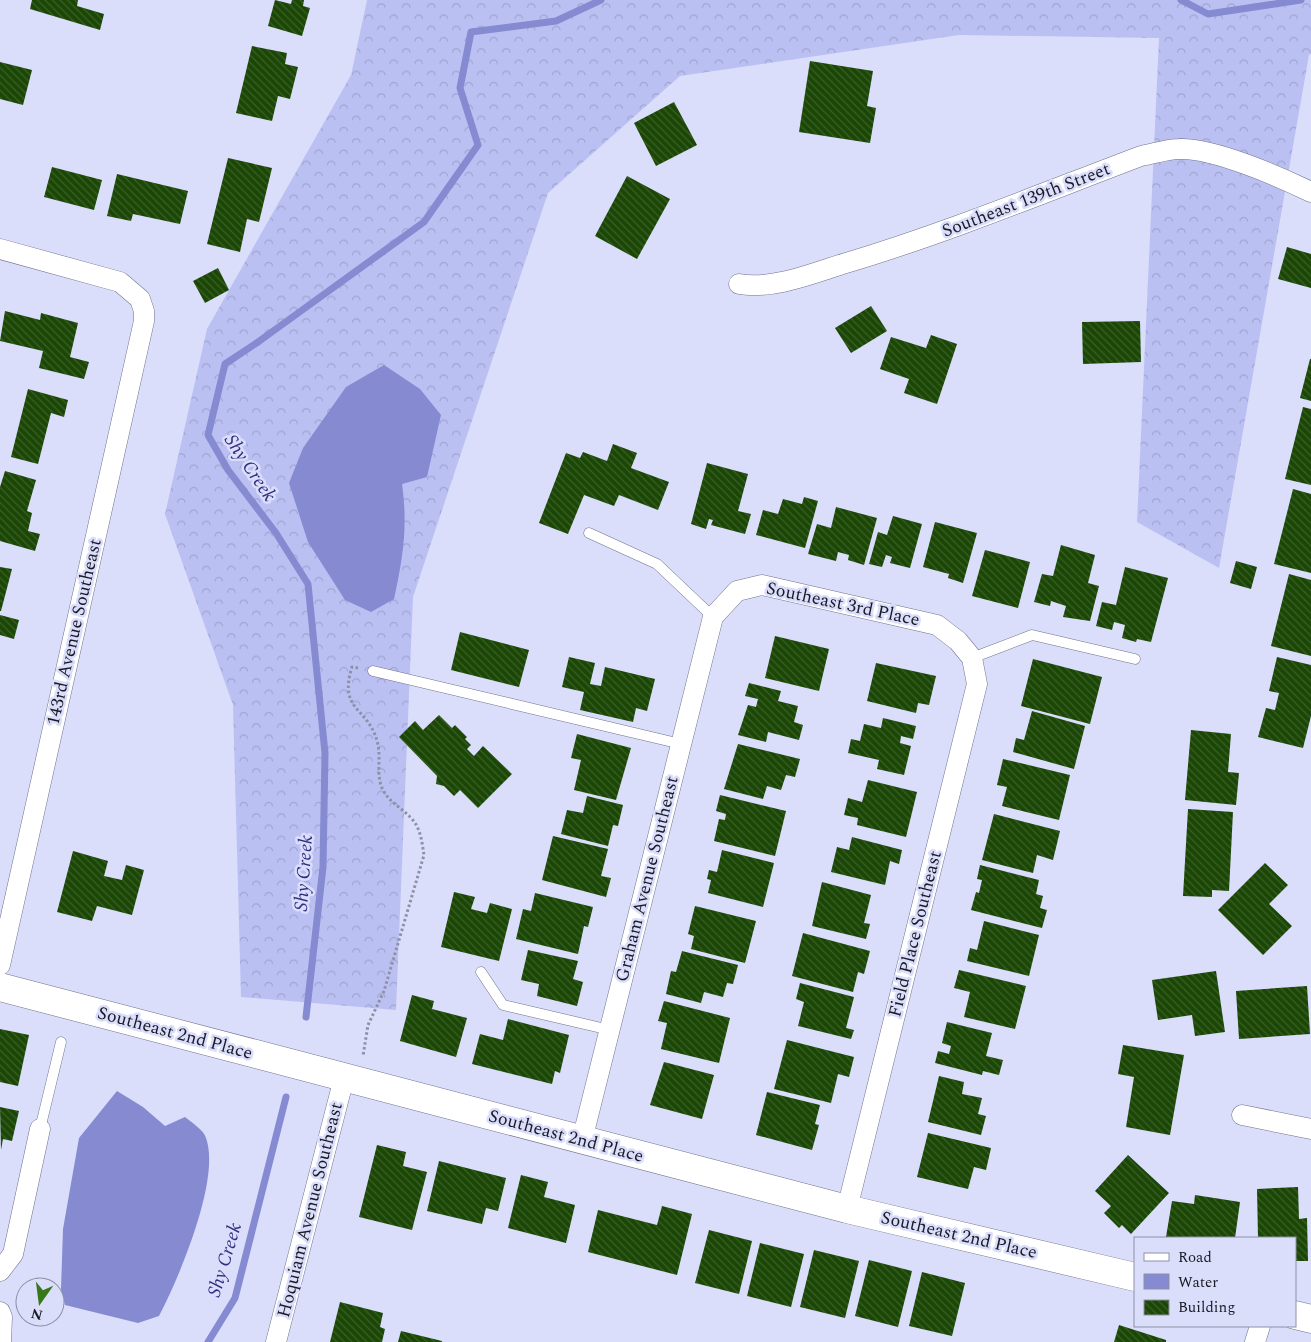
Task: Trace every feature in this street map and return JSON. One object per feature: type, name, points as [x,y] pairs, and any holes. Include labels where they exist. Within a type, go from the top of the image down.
[{"type":"street","name":"Southeast 139th Street","points":[[739,284],[748,286],[810,274],[924,240],[1141,156],[1178,149],[1203,150],[1290,181],[1311,192]]},
{"type":"street","name":"143rd Avenue Southeast","points":[[0,249],[120,282],[140,299],[144,310],[144,321],[0,965]]},
{"type":"street","name":"Southeast 3rd Place","points":[[713,617],[737,591],[762,585],[937,625],[958,641],[972,658]]},
{"type":"street","name":"Graham Avenue Southeast","points":[[582,1140],[713,617]]},
{"type":"street","name":"Field Place Southeast","points":[[847,1209],[977,684],[972,658]]},
{"type":"street","name":"Southeast 2nd Place","points":[[0,987],[847,1209],[1134,1277]]},
{"type":"street","name":"Hoquiam Avenue Southeast","points":[[276,1342],[350,1080]]},
{"type":"street","points":[[1242,1115],[1311,1129]]},
{"type":"street","points":[[0,1272],[13,1254],[40,1128]]},
{"type":"street","points":[[0,1312],[2,1317],[1,1342]]},
{"type":"street","points":[[1296,1315],[1311,1319]]},
{"type":"street","points":[[1256,1342],[1260,1327]]},
{"type":"lane","points":[[589,533],[657,564],[713,617]]},
{"type":"lane","points":[[972,658],[1032,635],[1135,659]]},
{"type":"lane","points":[[373,671],[681,744]]},
{"type":"lane","points":[[481,972],[503,1005],[610,1030]]},
{"type":"lane","points":[[40,1128],[61,1042]]},
{"type":"path","points":[[350,1080],[368,1025],[384,990],[424,855],[422,837],[413,820],[389,800],[381,788],[377,741],[366,719],[350,701],[347,682],[352,667],[373,671]]},
{"type":"green space","points":[[367,0],[1311,0],[1311,54],[1309,55],[1219,568],[1137,522],[1159,38],[959,35],[680,76],[548,193],[413,597],[396,1010],[241,997],[233,705],[165,514],[207,329],[351,75]]},
{"type":"water","points":[[384,365],[420,389],[441,415],[427,477],[402,484],[405,514],[404,542],[394,599],[371,612],[345,600],[308,542],[289,483],[303,448],[346,387]]},
{"type":"water","points":[[117,1091],[143,1107],[165,1126],[185,1117],[205,1135],[209,1156],[208,1178],[203,1202],[187,1254],[159,1316],[138,1323],[65,1305],[65,1277],[61,1277],[63,1229],[79,1138]]},
{"type":"building","points":[[32,0],[78,0],[77,6],[104,14],[100,30],[30,9]]},
{"type":"building","points":[[275,0],[291,4],[292,0],[304,0],[303,6],[310,8],[302,36],[268,26]]},
{"type":"building","points":[[252,46],[287,53],[285,64],[298,67],[290,99],[278,96],[272,121],[236,113]]},
{"type":"building","points":[[810,61],[873,71],[867,106],[876,108],[870,143],[799,132]]},
{"type":"building","points":[[0,62],[32,70],[23,105],[0,99]]},
{"type":"building","points":[[674,102],[697,145],[656,166],[634,123]]},
{"type":"building","points":[[228,158],[272,168],[259,222],[247,219],[240,252],[207,244]]},
{"type":"building","points":[[52,167],[102,180],[94,210],[44,197]]},
{"type":"building","points":[[117,174],[188,191],[180,224],[133,214],[131,221],[107,216]]},
{"type":"building","points":[[627,176],[670,199],[637,259],[595,236]]},
{"type":"building","points":[[1287,247],[1311,254],[1311,288],[1278,279]]},
{"type":"building","points":[[218,268],[229,290],[205,303],[193,281]]},
{"type":"building","points":[[871,306],[887,331],[851,353],[835,328]]},
{"type":"building","points":[[5,311],[40,320],[41,313],[78,323],[70,357],[89,362],[84,379],[39,368],[43,351],[0,341]]},
{"type":"building","points":[[1140,321],[1141,362],[1083,364],[1082,322]]},
{"type":"building","points":[[931,335],[957,344],[937,404],[904,393],[909,379],[880,369],[891,337],[926,348]]},
{"type":"building","points":[[1311,359],[1311,401],[1300,398]]},
{"type":"building","points":[[28,389],[68,400],[64,417],[51,413],[38,464],[11,457]]},
{"type":"building","points":[[1303,407],[1311,409],[1311,485],[1285,479]]},
{"type":"building","points":[[613,444],[637,453],[631,468],[669,482],[658,510],[619,495],[614,506],[584,495],[568,534],[539,523],[566,453],[580,458],[583,452],[607,461]]},
{"type":"building","points":[[707,463],[748,474],[738,511],[751,514],[745,534],[711,525],[713,520],[709,519],[706,529],[691,524]]},
{"type":"building","points":[[5,471],[36,480],[27,511],[32,513],[28,531],[40,534],[35,551],[0,541],[0,487]]},
{"type":"building","points":[[1293,489],[1311,494],[1311,573],[1274,564]]},
{"type":"building","points":[[804,497],[818,501],[805,548],[756,535],[763,510],[778,514],[783,499],[802,504]]},
{"type":"building","points":[[836,507],[877,518],[864,565],[848,560],[849,555],[838,552],[836,561],[808,554],[817,524],[831,528]]},
{"type":"building","points":[[893,516],[922,524],[910,568],[890,563],[892,557],[886,555],[882,567],[869,564],[878,532],[887,535]]},
{"type":"building","points":[[935,522],[977,533],[963,583],[948,578],[949,574],[923,567]]},
{"type":"building","points":[[1061,545],[1095,555],[1088,583],[1099,586],[1090,621],[1063,617],[1066,606],[1051,601],[1050,606],[1034,602],[1042,574],[1053,576]]},
{"type":"building","points":[[985,550],[1030,562],[1018,608],[972,596]]},
{"type":"building","points":[[1236,561],[1257,567],[1251,589],[1230,583]]},
{"type":"building","points":[[0,567],[12,569],[1,611],[0,611]]},
{"type":"building","points":[[1125,567],[1168,578],[1151,642],[1137,639],[1136,642],[1122,638],[1125,625],[1114,622],[1112,630],[1096,626],[1102,602],[1116,605]]},
{"type":"building","points":[[1289,574],[1311,580],[1311,656],[1271,646]]},
{"type":"building","points":[[0,615],[19,620],[14,639],[0,635]]},
{"type":"building","points":[[460,632],[529,650],[519,687],[451,670]]},
{"type":"building","points":[[775,636],[829,649],[819,691],[765,678]]},
{"type":"building","points":[[569,657],[595,663],[590,684],[601,686],[605,667],[655,679],[647,711],[636,708],[633,722],[580,710],[584,692],[562,687]]},
{"type":"building","points":[[1277,657],[1311,665],[1311,716],[1303,748],[1258,737],[1266,708],[1275,710],[1279,693],[1269,691]]},
{"type":"building","points":[[1033,659],[1102,677],[1090,724],[1021,706]]},
{"type":"building","points":[[876,663],[936,676],[929,705],[918,703],[916,713],[867,701]]},
{"type":"building","points":[[749,683],[781,691],[778,701],[798,706],[794,722],[803,725],[799,740],[768,732],[766,742],[738,735],[748,705],[756,707],[758,699],[745,696]]},
{"type":"building","points":[[1032,711],[1085,726],[1074,769],[1013,752],[1016,738],[1024,740]]},
{"type":"building","points":[[439,715],[452,728],[455,725],[467,737],[465,739],[471,745],[467,749],[474,756],[483,746],[512,774],[478,808],[460,790],[454,796],[444,786],[436,784],[437,776],[399,737],[415,721],[423,730]]},
{"type":"building","points":[[883,718],[916,726],[913,739],[901,736],[900,743],[911,746],[904,775],[877,769],[879,760],[848,753],[851,739],[860,741],[864,724],[881,728]]},
{"type":"building","points":[[1191,730],[1231,734],[1228,772],[1239,773],[1236,805],[1185,800]]},
{"type":"building","points":[[577,734],[631,748],[616,800],[574,790],[581,760],[571,758]]},
{"type":"building","points":[[738,744],[800,759],[795,777],[786,775],[781,790],[767,786],[763,799],[724,789]]},
{"type":"building","points":[[1003,759],[1070,775],[1059,820],[1002,806],[1007,787],[997,785]]},
{"type":"building","points":[[868,780],[917,792],[906,837],[857,825],[858,818],[844,815],[848,798],[862,802]]},
{"type":"building","points":[[720,795],[786,811],[775,856],[714,841],[719,819],[725,820],[726,814],[716,811]]},
{"type":"building","points":[[587,796],[623,805],[618,826],[613,825],[608,846],[561,834],[567,810],[583,813]]},
{"type":"building","points":[[1188,809],[1233,812],[1229,891],[1212,890],[1212,897],[1183,896]]},
{"type":"building","points":[[994,814],[1060,831],[1053,860],[1037,855],[1033,873],[982,860]]},
{"type":"building","points":[[553,836],[608,849],[601,876],[611,878],[606,897],[542,880]]},
{"type":"building","points":[[852,837],[902,850],[899,864],[890,861],[885,885],[831,872],[837,847],[849,850]]},
{"type":"building","points":[[722,850],[774,863],[763,907],[708,893],[711,880],[707,879],[709,870],[717,872]]},
{"type":"building","points":[[73,851],[108,861],[104,876],[122,880],[126,865],[144,870],[132,915],[97,906],[92,921],[57,912]]},
{"type":"building","points":[[1265,863],[1288,885],[1269,904],[1292,926],[1263,955],[1218,910]]},
{"type":"building","points":[[980,865],[1039,880],[1036,894],[1043,896],[1040,908],[1047,910],[1042,928],[971,910],[976,892],[979,893],[982,880],[977,879]]},
{"type":"building","points":[[822,882],[871,895],[864,923],[870,924],[866,939],[812,926]]},
{"type":"building","points":[[454,892],[475,897],[471,909],[487,913],[490,903],[512,909],[499,961],[441,947]]},
{"type":"building","points":[[535,893],[593,907],[588,927],[584,926],[578,954],[516,939],[523,909],[531,911]]},
{"type":"building","points":[[695,906],[756,921],[745,963],[691,949],[694,936],[688,934]]},
{"type":"building","points":[[984,921],[1039,935],[1029,976],[967,961],[970,948],[977,950]]},
{"type":"building","points":[[803,933],[870,951],[864,974],[858,972],[853,992],[792,976]]},
{"type":"building","points":[[528,950],[578,961],[573,979],[583,982],[577,1006],[537,996],[539,984],[521,980]]},
{"type":"building","points":[[682,951],[738,965],[733,984],[727,983],[723,997],[704,992],[701,1003],[666,994],[671,971],[676,972]]},
{"type":"building","points":[[959,970],[1026,986],[1015,1029],[964,1017],[970,992],[954,988]]},
{"type":"building","points":[[1216,971],[1225,1032],[1195,1036],[1192,1015],[1158,1020],[1152,980]]},
{"type":"building","points":[[800,983],[854,997],[846,1028],[854,1030],[851,1039],[798,1026],[804,1002],[796,999]]},
{"type":"building","points":[[1307,986],[1310,1034],[1239,1039],[1236,991]]},
{"type":"building","points":[[412,995],[434,1001],[432,1009],[467,1018],[456,1057],[400,1041]]},
{"type":"building","points":[[664,1001],[730,1018],[719,1063],[661,1049],[667,1023],[658,1021]]},
{"type":"building","points":[[508,1019],[569,1035],[560,1073],[555,1071],[552,1084],[472,1064],[480,1034],[503,1040]]},
{"type":"building","points":[[947,1022],[992,1033],[986,1056],[1003,1060],[999,1075],[983,1071],[982,1075],[935,1063],[938,1051],[949,1054],[951,1046],[942,1043]]},
{"type":"building","points":[[0,1029],[29,1035],[18,1086],[0,1082]]},
{"type":"building","points":[[787,1040],[854,1057],[849,1077],[838,1074],[831,1103],[774,1089]]},
{"type":"building","points":[[1123,1045],[1184,1055],[1170,1135],[1126,1127],[1134,1077],[1118,1074]]},
{"type":"building","points":[[664,1062],[714,1075],[702,1119],[650,1105]]},
{"type":"building","points":[[939,1076],[964,1082],[962,1094],[982,1098],[978,1114],[986,1116],[981,1135],[928,1122]]},
{"type":"building","points":[[767,1092],[820,1105],[815,1124],[819,1125],[812,1150],[756,1135]]},
{"type":"building","points":[[0,1107],[19,1111],[12,1141],[3,1139],[1,1150]]},
{"type":"building","points":[[928,1133],[991,1148],[986,1170],[974,1167],[968,1189],[917,1177]]},
{"type":"building","points":[[377,1145],[406,1152],[403,1166],[427,1172],[412,1230],[359,1217]]},
{"type":"building","points":[[1128,1155],[1169,1193],[1131,1234],[1122,1225],[1119,1228],[1104,1213],[1111,1206],[1095,1191]]},
{"type":"building","points":[[439,1161],[506,1178],[498,1211],[486,1208],[482,1224],[427,1211]]},
{"type":"building","points":[[521,1175],[548,1182],[544,1197],[575,1205],[566,1243],[508,1228]]},
{"type":"building","points":[[1298,1187],[1299,1219],[1307,1218],[1308,1261],[1296,1261],[1296,1237],[1258,1237],[1257,1189]]},
{"type":"building","points":[[1195,1195],[1240,1202],[1235,1237],[1166,1237],[1172,1201],[1194,1204]]},
{"type":"building","points":[[662,1206],[692,1214],[677,1275],[588,1252],[598,1210],[657,1225]]},
{"type":"building","points":[[709,1230],[752,1241],[739,1294],[695,1283]]},
{"type":"building","points":[[760,1243],[804,1254],[791,1307],[747,1296]]},
{"type":"building","points":[[814,1250],[859,1261],[845,1318],[800,1307]]},
{"type":"building","points":[[869,1260],[912,1271],[898,1327],[855,1316]]},
{"type":"building","points":[[922,1272],[965,1283],[952,1336],[909,1326]]},
{"type":"building","points":[[340,1302],[383,1313],[380,1327],[385,1329],[382,1342],[330,1342]]},
{"type":"building","points":[[1119,1325],[1166,1340],[1166,1342],[1114,1342]]},
{"type":"building","points":[[401,1331],[442,1341],[442,1342],[398,1342]]},
{"type":"waterway","name":"Shy Creek","points":[[306,1017],[323,867],[325,753],[308,584],[276,533],[228,470],[208,435],[225,364],[424,222],[478,145],[460,88],[471,32],[556,21],[601,0]]},
{"type":"waterway","name":"Shy Creek","points":[[1181,0],[1208,14],[1301,0]]},
{"type":"waterway","name":"Shy Creek","points":[[208,1342],[235,1298],[286,1097]]}]
